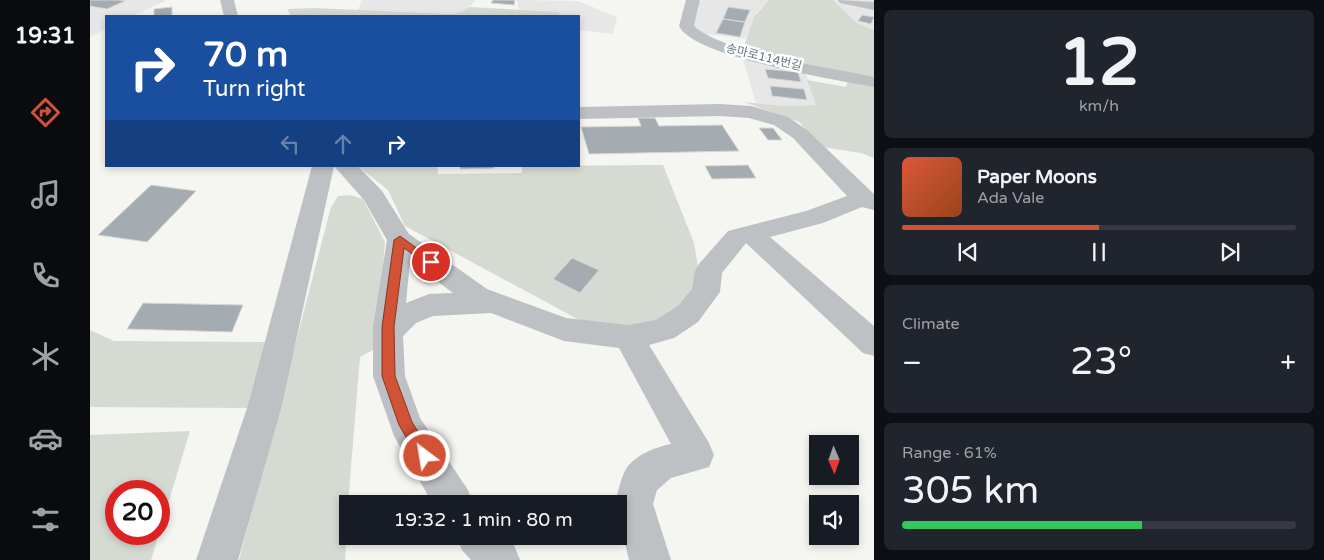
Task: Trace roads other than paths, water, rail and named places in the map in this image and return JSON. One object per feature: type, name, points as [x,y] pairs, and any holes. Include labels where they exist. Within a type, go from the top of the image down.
[{"type":"street","points":[[227,0],[231,15]]},
{"type":"street","name":"송마로114번길","points":[[693,0],[686,24],[696,37],[752,56],[874,82]]},
{"type":"street","points":[[845,0],[874,6]]},
{"type":"street","points":[[346,167],[374,196],[400,240],[477,296],[564,329],[628,337],[663,330],[688,314],[706,292],[709,271],[737,237],[814,217],[868,200],[800,134],[781,121],[751,112],[720,110],[580,113]]},
{"type":"street","points":[[217,560],[265,405],[323,167]]},
{"type":"street","points":[[750,233],[874,344]]},
{"type":"street","points":[[400,240],[388,332],[389,376],[406,425],[449,495]]},
{"type":"street","points":[[388,332],[406,315],[429,305],[492,302]]},
{"type":"street","points":[[628,337],[696,455],[662,463],[641,479],[634,504],[650,560]]},
{"type":"street","points":[[485,545],[499,560]]}]
